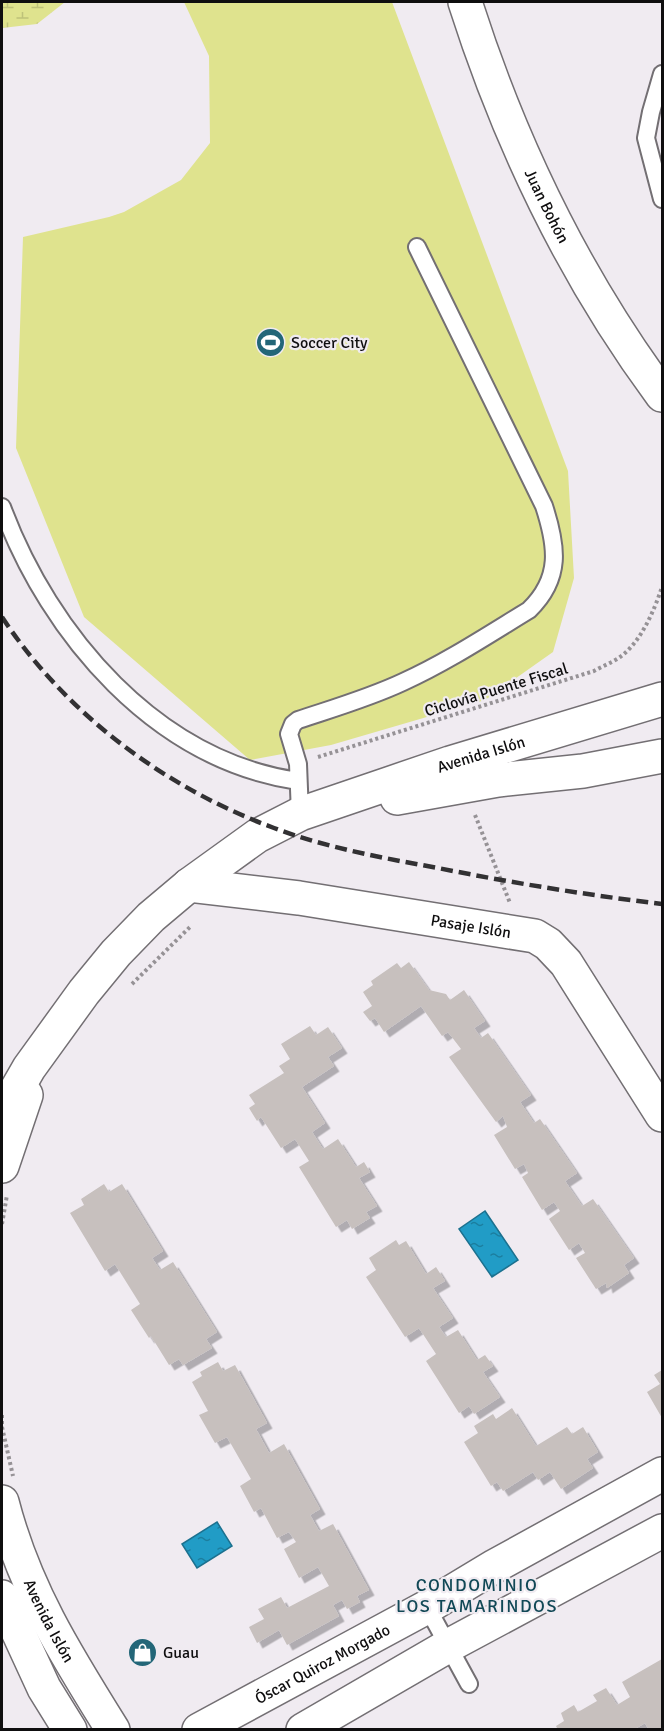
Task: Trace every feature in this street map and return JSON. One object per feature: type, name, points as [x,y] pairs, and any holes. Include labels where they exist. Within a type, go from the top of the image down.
[{"type":"street","name":"Juan Bohón","points":[[465,2],[499,100],[548,210],[607,315],[663,395]]},
{"type":"street","name":"Avenida Islón","points":[[2,1115],[29,1068],[84,992],[116,953],[151,917],[189,885],[256,836],[300,814],[450,763],[663,699]]},
{"type":"street","name":"Avenida Islón","points":[[300,814],[498,780],[583,771],[663,756]]},
{"type":"street","name":"Pasaje Islón","points":[[189,885],[299,898],[535,936],[548,944],[566,963],[663,1115]]},
{"type":"street","name":"Avenida Islón","points":[[6,1177],[17,1117],[34,1074],[55,1033]]},
{"type":"street","name":"Óscar Quiroz Morgado","points":[[199,1730],[427,1607],[495,1566],[663,1474]]},
{"type":"street","name":"Avenida Islón","points":[[2,1502],[22,1563],[39,1605],[60,1645],[113,1730]]},
{"type":"street","points":[[303,1730],[448,1646],[663,1531]]},
{"type":"street","name":"Avenida Islón","points":[[2,1597],[44,1688],[70,1730]]},
{"type":"lane","points":[[663,74],[653,104],[646,138],[663,199]]},
{"type":"lane","points":[[300,814],[298,764],[289,734],[293,724],[298,720],[361,700],[447,659],[529,610],[539,600],[552,574],[555,558],[544,506],[417,247]]},
{"type":"lane","points":[[2,507],[19,551],[47,602],[90,657],[114,683],[171,731],[205,752],[255,772],[298,781]]},
{"type":"lane","points":[[427,1607],[469,1684]]},
{"type":"path","name":"Ciclovía Puente Fiscal","points":[[298,764],[594,670],[620,657],[626,651],[647,624],[663,587]]},
{"type":"path","points":[[464,786],[521,932]]},
{"type":"path","points":[[131,985],[195,921]]},
{"type":"path","points":[[2,1224],[6,1199],[6,1177]]},
{"type":"green space","points":[[2,2],[65,2],[37,24],[2,28]]},
{"type":"green space","name":"Soccer City","points":[[184,2],[392,2],[568,471],[574,578],[553,652],[485,700],[331,745],[250,760],[84,617],[16,448],[23,237],[124,212],[181,180],[210,143],[209,56]]},
{"type":"water","points":[[485,1211],[518,1260],[492,1277],[459,1229]]},
{"type":"water","points":[[217,1522],[232,1546],[197,1568],[182,1544]]},
{"type":"building","points":[[409,962],[429,990],[446,994],[450,1000],[464,990],[485,1021],[474,1028],[481,1038],[488,1033],[531,1095],[520,1102],[534,1123],[540,1119],[577,1173],[565,1181],[582,1206],[593,1199],[634,1258],[624,1265],[629,1273],[607,1288],[606,1283],[596,1289],[576,1258],[585,1253],[579,1243],[569,1250],[549,1219],[560,1211],[554,1202],[542,1210],[522,1177],[528,1173],[524,1164],[515,1169],[494,1135],[507,1127],[503,1116],[496,1122],[449,1057],[461,1049],[448,1032],[442,1036],[421,1006],[384,1032],[375,1018],[370,1021],[363,1012],[372,1006],[363,992],[373,985],[371,981],[397,963],[401,968]]},
{"type":"building","points":[[310,1026],[316,1035],[328,1027],[342,1048],[328,1057],[334,1066],[302,1087],[325,1123],[312,1132],[323,1149],[338,1139],[356,1167],[364,1162],[370,1172],[359,1178],[377,1206],[366,1212],[370,1218],[352,1229],[347,1220],[336,1227],[299,1167],[309,1161],[295,1139],[281,1148],[261,1117],[257,1121],[249,1108],[255,1104],[249,1095],[284,1073],[279,1066],[290,1059],[281,1044]]},
{"type":"building","points":[[104,1184],[109,1192],[122,1184],[163,1251],[152,1258],[160,1270],[173,1262],[217,1332],[206,1339],[212,1348],[183,1365],[179,1359],[169,1365],[131,1310],[140,1304],[115,1264],[105,1271],[70,1213],[84,1205],[81,1199]]},
{"type":"building","points":[[396,1240],[399,1245],[406,1241],[426,1274],[436,1267],[445,1281],[433,1288],[453,1318],[439,1327],[446,1337],[458,1330],[477,1360],[485,1355],[493,1366],[483,1372],[500,1397],[474,1414],[469,1406],[459,1413],[426,1361],[436,1354],[419,1328],[405,1337],[366,1277],[376,1270],[369,1258]]},
{"type":"building","points":[[218,1362],[223,1371],[235,1365],[267,1423],[256,1429],[269,1453],[284,1444],[320,1509],[310,1515],[319,1531],[333,1524],[369,1590],[357,1596],[360,1602],[347,1609],[342,1600],[333,1605],[339,1616],[287,1645],[279,1630],[257,1643],[249,1627],[264,1619],[258,1609],[281,1597],[287,1608],[329,1586],[318,1567],[299,1578],[284,1549],[296,1542],[289,1532],[277,1538],[261,1508],[254,1512],[240,1486],[251,1479],[227,1437],[215,1443],[199,1415],[208,1411],[192,1382],[202,1376],[200,1372]]},
{"type":"building","points":[[662,1370],[662,1418],[647,1392],[660,1384],[654,1375]]},
{"type":"building","points":[[512,1408],[536,1446],[567,1427],[572,1434],[583,1427],[598,1452],[587,1459],[593,1468],[561,1489],[550,1472],[538,1480],[533,1472],[503,1491],[497,1482],[491,1486],[464,1442],[478,1433],[474,1426],[493,1414],[496,1419]]},
{"type":"building","points":[[662,1659],[662,1728],[649,1730],[645,1723],[633,1730],[558,1730],[556,1726],[564,1721],[561,1713],[574,1705],[578,1712],[597,1701],[593,1695],[606,1688],[617,1705],[630,1697],[622,1682]]},
{"type":"railway","points":[[2,617],[56,685],[87,716],[157,769],[195,792],[234,811],[294,835],[376,856],[522,884],[662,904]]},
{"type":"place","name":"Soccer City","points":[[270,342]]},
{"type":"place","name":"Guau","points":[[142,1652]]},
{"type":"district","name":"CONDOMINIO LOS TAMARINDOS","points":[[477,1595]]}]
